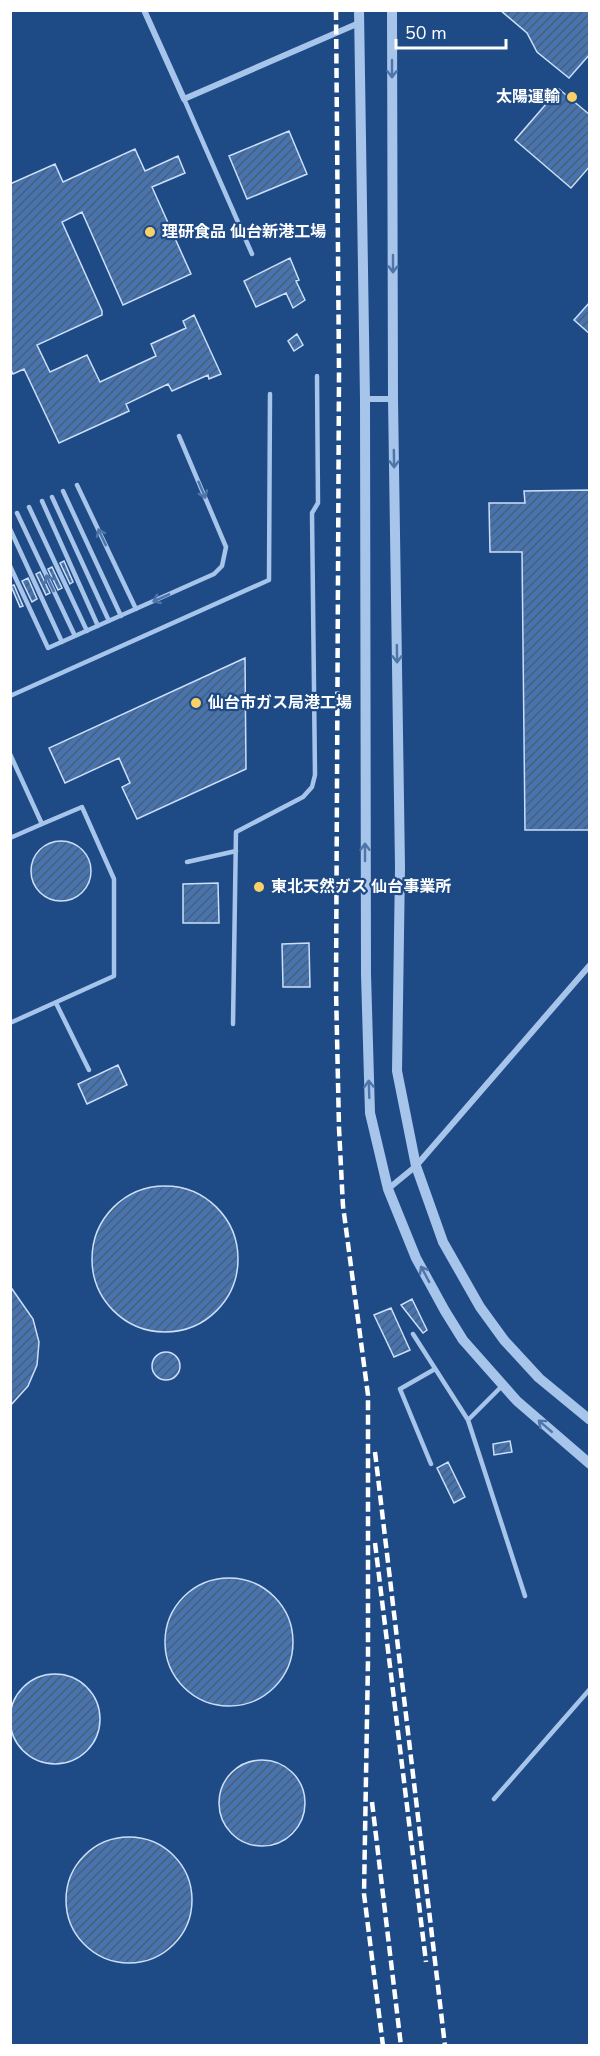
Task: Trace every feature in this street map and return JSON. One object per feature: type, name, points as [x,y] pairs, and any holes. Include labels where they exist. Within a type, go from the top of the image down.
[{"type":"street","points":[[144,10],[184,99],[359,23]]},
{"type":"street","points":[[359,10],[365,399],[366,986],[370,1113],[388,1188],[416,1258],[463,1340],[517,1401],[590,1464]]},
{"type":"street","points":[[392,10],[393,399],[400,875],[397,1071],[416,1166],[443,1242],[480,1307],[504,1340],[539,1377],[590,1420]]},
{"type":"street","points":[[365,399],[393,399]]},
{"type":"street","points":[[388,1188],[416,1166],[590,965]]},
{"type":"lane","points":[[184,99],[252,254]]},
{"type":"lane","points":[[233,1024],[236,832],[303,797],[312,787],[315,775],[312,513],[318,503],[317,376]]},
{"type":"lane","points":[[10,696],[269,580],[270,394]]},
{"type":"lane","points":[[10,566],[48,648],[214,574],[222,566],[226,547],[179,436]]},
{"type":"lane","points":[[77,485],[136,609]]},
{"type":"lane","points":[[63,491],[121,616]]},
{"type":"lane","points":[[52,496],[109,621]]},
{"type":"lane","points":[[42,501],[98,626]]},
{"type":"lane","points":[[29,507],[87,631]]},
{"type":"lane","points":[[17,513],[75,636]]},
{"type":"lane","points":[[10,529],[62,642]]},
{"type":"lane","points":[[10,754],[42,824]]},
{"type":"lane","points":[[10,838],[82,807],[114,879],[114,976],[10,1023]]},
{"type":"lane","points":[[187,862],[236,851]]},
{"type":"lane","points":[[56,1003],[89,1070]]},
{"type":"lane","points":[[413,1334],[468,1420],[525,1596]]},
{"type":"lane","points":[[431,1464],[400,1389],[435,1369]]},
{"type":"lane","points":[[468,1420],[503,1385]]},
{"type":"lane","points":[[494,1799],[590,1689]]},
{"type":"building","points":[[500,10],[590,10],[590,54],[569,78],[537,52],[527,33]]},
{"type":"building","points":[[559,89],[590,115],[590,166],[571,188],[515,140]]},
{"type":"building","points":[[289,131],[307,174],[247,199],[229,156]]},
{"type":"building","points":[[135,149],[145,171],[178,156],[185,173],[152,187],[191,274],[123,305],[82,212],[62,222],[102,315],[37,345],[50,372],[87,355],[100,382],[156,356],[151,344],[186,328],[183,321],[194,315],[221,374],[209,379],[208,375],[172,391],[168,384],[126,404],[129,411],[59,443],[24,369],[13,374],[10,368],[10,184],[55,164],[63,182]]},
{"type":"building","points":[[290,258],[299,280],[296,281],[305,300],[293,308],[286,293],[256,307],[244,281]]},
{"type":"building","points":[[590,302],[590,334],[574,320]]},
{"type":"building","points":[[297,334],[303,345],[294,351],[288,341]]},
{"type":"building","points":[[590,490],[590,830],[525,830],[522,552],[490,552],[489,503],[525,503],[524,491]]},
{"type":"building","points":[[64,561],[73,582],[70,584],[60,563]]},
{"type":"building","points":[[52,567],[62,588],[58,590],[48,569]]},
{"type":"building","points":[[40,572],[50,593],[46,595],[36,574]]},
{"type":"building","points":[[28,578],[37,599],[32,602],[22,581]]},
{"type":"building","points":[[14,585],[23,606],[20,607],[11,586]]},
{"type":"building","name":"仙台市ガス局港工場","points":[[245,658],[246,769],[137,819],[122,787],[130,783],[119,758],[65,783],[49,748]]},
{"type":"building","points":[[55,841],[67,841],[78,846],[86,854],[91,871],[89,883],[78,896],[67,901],[55,901],[44,896],[36,888],[31,877],[31,865],[36,854],[44,846]]},
{"type":"building","points":[[218,883],[219,923],[183,923],[183,884]]},
{"type":"building","points":[[309,943],[310,987],[283,987],[282,944]]},
{"type":"building","points":[[118,1065],[127,1085],[87,1104],[78,1084]]},
{"type":"building","points":[[165,1186],[193,1192],[216,1208],[232,1231],[238,1259],[232,1287],[216,1310],[193,1326],[165,1332],[137,1326],[114,1310],[98,1287],[92,1259],[98,1231],[114,1208],[137,1192]]},
{"type":"building","points":[[10,1286],[33,1319],[39,1342],[37,1365],[28,1386],[10,1406]]},
{"type":"building","points":[[412,1299],[427,1330],[423,1333],[401,1305]]},
{"type":"building","points":[[391,1308],[410,1350],[394,1357],[374,1315]]},
{"type":"building","points":[[166,1352],[176,1356],[180,1366],[176,1376],[166,1380],[156,1376],[152,1366],[156,1356]]},
{"type":"building","points":[[510,1441],[512,1452],[494,1455],[493,1444]]},
{"type":"building","points":[[448,1462],[465,1497],[454,1503],[437,1468]]},
{"type":"building","points":[[229,1578],[253,1583],[274,1597],[288,1618],[293,1642],[288,1666],[274,1687],[253,1701],[229,1706],[205,1701],[184,1687],[170,1666],[165,1642],[170,1618],[184,1597],[205,1583]]},
{"type":"building","points":[[55,1674],[72,1677],[87,1687],[97,1702],[100,1719],[97,1736],[87,1751],[72,1761],[55,1764],[38,1761],[23,1751],[13,1736],[10,1719],[13,1702],[23,1687],[38,1677]]},
{"type":"building","points":[[262,1760],[279,1763],[293,1772],[302,1786],[305,1803],[302,1820],[293,1834],[279,1843],[262,1846],[245,1843],[231,1834],[222,1820],[219,1803],[222,1786],[231,1772],[245,1763]]},
{"type":"building","points":[[129,1837],[153,1842],[173,1856],[187,1876],[192,1900],[187,1924],[173,1944],[153,1958],[129,1963],[105,1958],[85,1944],[71,1924],[66,1900],[71,1876],[85,1856],[105,1842]]},
{"type":"railway","points":[[336,10],[339,372],[336,990],[339,1128],[343,1206],[368,1395],[368,1660],[364,1894],[383,2046]]},
{"type":"railway","points":[[375,1452],[445,2046]]},
{"type":"railway","points":[[375,1543],[426,1962]]},
{"type":"railway","points":[[372,1802],[401,2046]]},
{"type":"place","name":"太陽運輸","points":[[572,97]]},
{"type":"place","name":"理研食品 仙台新港工場","points":[[150,232]]},
{"type":"place","name":"仙台市ガス局港工場","points":[[196,703]]},
{"type":"place","name":"東北天然ガス 仙台事業所","points":[[259,887]]}]
